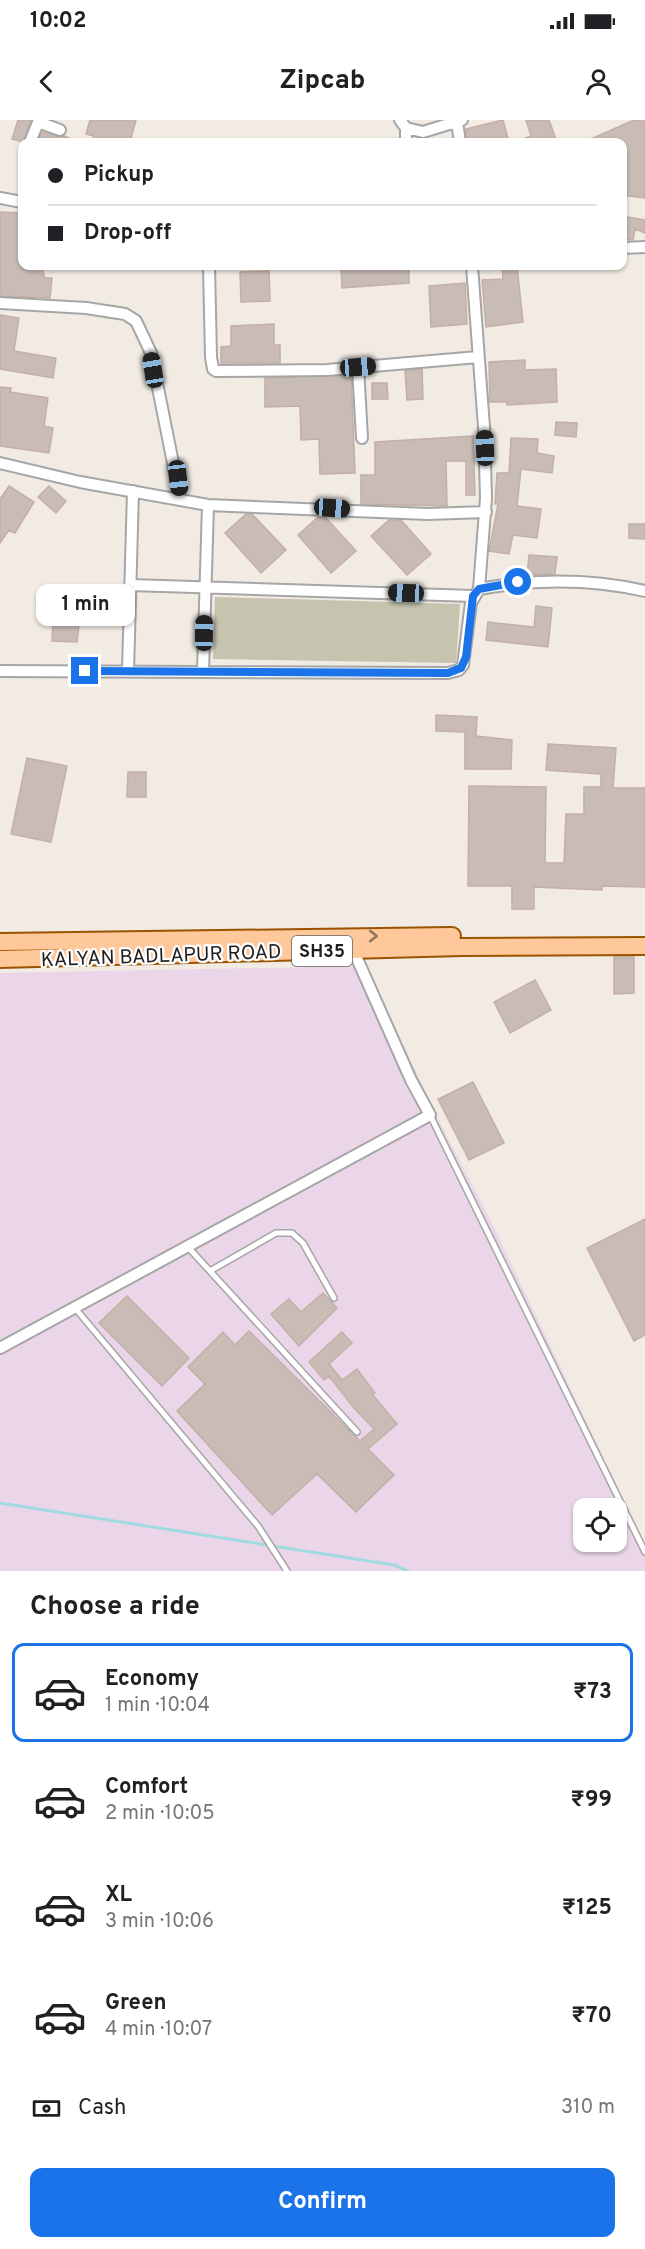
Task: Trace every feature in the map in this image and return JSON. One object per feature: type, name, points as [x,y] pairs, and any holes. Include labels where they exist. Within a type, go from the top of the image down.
[{"type":"main road","name":"KALYAN BADLAPUR ROAD","points":[[0,959],[350,943],[645,937]]},
{"type":"main road","name":"KALYAN BADLAPUR ROAD","points":[[0,942],[645,946]]},
{"type":"street","points":[[32,138],[39,121],[60,130]]},
{"type":"street","points":[[403,124],[423,132],[459,121],[460,138]]},
{"type":"street","points":[[0,198],[18,201]]},
{"type":"street","points":[[627,248],[645,247]]},
{"type":"street","points":[[208,270],[211,357],[213,369],[216,371],[358,367],[478,357]]},
{"type":"street","points":[[0,671],[448,673],[459,670],[466,657],[486,512],[484,427],[472,270]]},
{"type":"street","points":[[0,303],[86,308],[125,314],[136,321],[151,353],[180,498]]},
{"type":"street","points":[[358,367],[362,438]]},
{"type":"street","points":[[0,463],[80,482],[180,498],[208,505],[428,514],[486,512]]},
{"type":"street","points":[[128,671],[133,491]]},
{"type":"street","points":[[203,672],[208,505]]},
{"type":"street","points":[[130,585],[476,592],[539,581],[621,585],[645,591]]},
{"type":"street","points":[[0,1348],[430,1115],[411,1080],[350,943]]},
{"type":"lane","points":[[430,1115],[645,1552]]},
{"type":"lane","points":[[210,1271],[276,1233],[292,1233],[303,1243],[333,1298]]},
{"type":"lane","points":[[187,1246],[357,1432]]},
{"type":"lane","points":[[75,1308],[258,1526],[287,1571]]},
{"type":"shaded area","points":[[215,597],[460,604],[456,663],[213,659]]},
{"type":"shaded area","points":[[366,966],[623,1498],[573,1498],[573,1552],[627,1552],[627,1507],[637,1528],[645,1554],[645,1571],[0,1571],[0,973]]},
{"type":"building","points":[[18,120],[31,120],[24,138],[18,138],[18,141],[12,139]]},
{"type":"building","points":[[90,120],[136,120],[131,138],[93,138],[94,136],[86,134]]},
{"type":"building","points":[[503,120],[508,138],[467,138],[466,129]]},
{"type":"building","points":[[526,120],[549,120],[556,138],[526,138],[531,136]]},
{"type":"building","points":[[634,120],[645,120],[645,198],[627,196],[627,138],[593,138]]},
{"type":"building","points":[[42,132],[69,138],[40,138]]},
{"type":"building","points":[[0,212],[18,213],[18,270],[42,270],[45,278],[52,278],[50,298],[0,296]]},
{"type":"building","points":[[627,217],[645,220],[645,233],[635,229],[633,240],[627,239]]},
{"type":"building","points":[[341,270],[409,270],[409,283],[342,288]]},
{"type":"building","points":[[502,270],[517,270],[523,322],[486,327],[482,280],[503,279]]},
{"type":"building","points":[[269,271],[270,301],[241,302],[240,272]]},
{"type":"building","points":[[465,283],[467,324],[431,327],[429,286]]},
{"type":"building","points":[[0,315],[19,318],[14,351],[56,358],[53,378],[0,369]]},
{"type":"building","points":[[274,324],[274,345],[280,345],[280,363],[221,363],[221,347],[231,346],[231,326]]},
{"type":"building","points":[[525,360],[525,370],[556,369],[557,402],[507,405],[507,402],[490,402],[489,362]]},
{"type":"building","points":[[422,369],[423,399],[407,400],[405,371]]},
{"type":"building","points":[[351,375],[355,473],[320,474],[319,439],[301,440],[300,406],[265,407],[265,378]]},
{"type":"building","points":[[372,383],[387,383],[388,399],[372,399]]},
{"type":"building","points":[[0,387],[11,388],[10,392],[48,398],[44,426],[53,428],[49,453],[0,446]]},
{"type":"building","points":[[556,422],[577,423],[576,437],[555,435]]},
{"type":"building","points":[[473,436],[475,495],[466,495],[466,461],[446,461],[447,506],[361,504],[361,475],[375,475],[375,442]]},
{"type":"building","points":[[511,438],[538,439],[537,453],[554,456],[552,473],[521,469],[517,506],[541,509],[537,538],[513,535],[509,554],[489,551],[498,504],[495,504],[497,473],[509,473]]},
{"type":"building","points":[[9,486],[34,502],[15,533],[9,530],[0,543],[0,499]]},
{"type":"building","points":[[49,486],[66,501],[56,513],[38,497]]},
{"type":"building","points":[[246,514],[252,514],[286,550],[261,573],[225,533]]},
{"type":"building","points":[[318,517],[325,517],[356,551],[331,573],[298,535]]},
{"type":"building","points":[[389,520],[401,520],[431,554],[407,575],[371,536]]},
{"type":"building","points":[[629,524],[645,524],[645,539],[629,538]]},
{"type":"building","points":[[529,555],[557,557],[555,574],[527,575]]},
{"type":"building","points":[[54,600],[82,601],[77,642],[52,641]]},
{"type":"building","points":[[536,606],[552,608],[548,647],[486,640],[488,622],[534,627]]},
{"type":"building","points":[[436,715],[477,717],[476,736],[512,740],[511,769],[465,769],[465,732],[436,731]]},
{"type":"building","points":[[548,744],[616,748],[613,788],[645,788],[645,887],[602,886],[602,890],[534,887],[534,909],[512,909],[512,886],[468,886],[469,786],[546,787],[545,863],[564,863],[566,814],[584,814],[584,787],[601,787],[601,774],[546,770]]},
{"type":"building","points":[[27,758],[67,766],[51,842],[11,834]]},
{"type":"building","points":[[128,772],[146,772],[146,797],[127,797]]},
{"type":"building","points":[[614,957],[634,957],[634,993],[614,994]]},
{"type":"building","points":[[535,980],[551,1010],[510,1033],[494,1002]]},
{"type":"building","points":[[473,1082],[504,1143],[469,1160],[438,1099]]},
{"type":"building","points":[[645,1219],[645,1335],[634,1341],[587,1248]]},
{"type":"building","points":[[323,1293],[337,1308],[299,1346],[271,1314],[289,1299],[301,1312]]},
{"type":"building","points":[[127,1296],[189,1358],[162,1386],[99,1323]]},
{"type":"building","points":[[249,1331],[360,1441],[374,1429],[329,1376],[324,1380],[309,1362],[342,1332],[352,1343],[329,1364],[342,1380],[357,1369],[375,1393],[372,1394],[397,1424],[368,1449],[394,1475],[356,1512],[317,1474],[272,1515],[177,1411],[205,1384],[188,1367],[223,1332],[235,1345]]},
{"type":"waterway","points":[[0,1503],[394,1565],[408,1571]]},
{"type":"route","points":[[85,671],[448,673],[459,670],[466,657],[473,596],[479,589],[518,582]]}]
